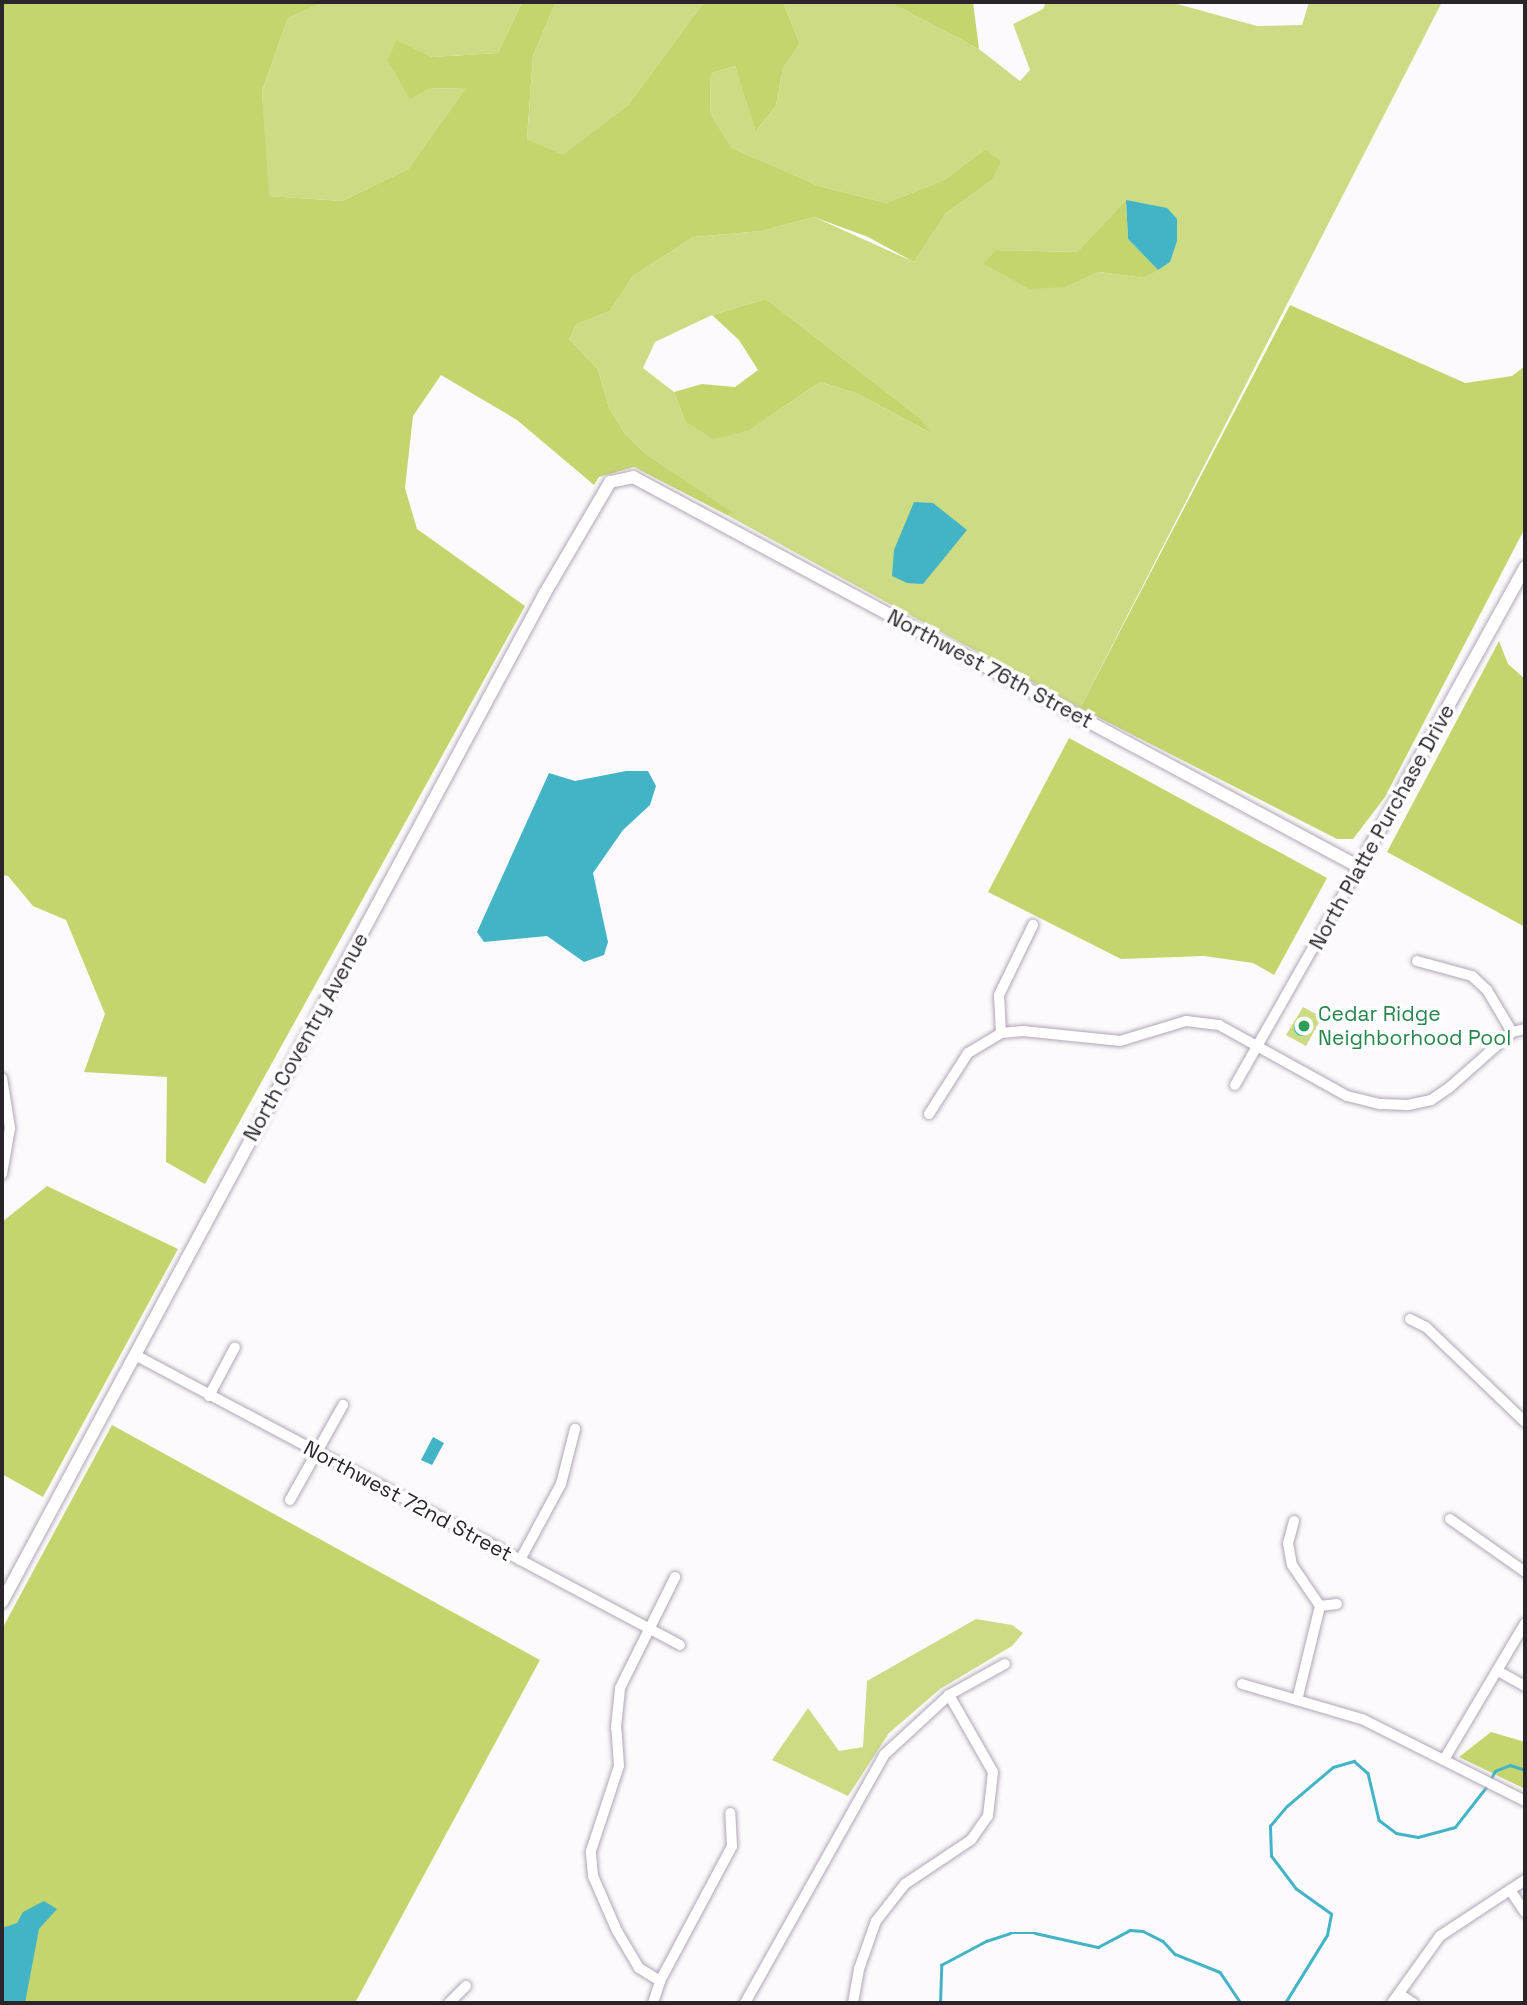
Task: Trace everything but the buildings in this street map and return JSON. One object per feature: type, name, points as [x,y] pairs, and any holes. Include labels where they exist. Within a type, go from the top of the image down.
[{"type":"street","name":"Northwest 76th Street","points":[[619,478],[633,477],[1359,867]]},
{"type":"street","name":"North Coventry Avenue","points":[[2,1602],[137,1356],[210,1210],[545,593],[602,490],[619,478]]},
{"type":"street","name":"North Platte Purchase Drive","points":[[1235,1085],[1525,567]]},
{"type":"street","points":[[1001,1034],[999,995],[1033,925]]},
{"type":"street","points":[[1417,961],[1472,975],[1497,1005],[1512,1032]]},
{"type":"street","points":[[929,1114],[968,1053],[1001,1034],[1023,1031],[1120,1041],[1186,1021],[1219,1025],[1347,1096],[1380,1104],[1408,1105],[1431,1100],[1450,1087],[1512,1032],[1525,1029]]},
{"type":"street","points":[[2,1078],[10,1128],[2,1174]]},
{"type":"street","points":[[1410,1319],[1426,1327],[1525,1422]]},
{"type":"street","points":[[209,1396],[235,1347]]},
{"type":"street","name":"Northwest 72nd Street","points":[[137,1356],[680,1645]]},
{"type":"street","points":[[290,1500],[343,1405]]},
{"type":"street","points":[[520,1560],[561,1485],[575,1429]]},
{"type":"street","points":[[1450,1519],[1525,1572]]},
{"type":"street","points":[[1294,1521],[1288,1543],[1292,1565],[1320,1606],[1297,1700]]},
{"type":"street","points":[[660,1981],[639,1968],[617,1931],[593,1875],[591,1851],[619,1766],[616,1727],[621,1688],[675,1577]]},
{"type":"street","points":[[1320,1606],[1337,1604]]},
{"type":"street","points":[[1445,1758],[1525,1623]]},
{"type":"street","points":[[745,2003],[884,1755],[949,1695],[1006,1664]]},
{"type":"street","points":[[1498,1671],[1525,1686]]},
{"type":"street","points":[[1242,1684],[1362,1719],[1445,1758],[1479,1779],[1525,1801]]},
{"type":"street","points":[[853,2003],[859,1969],[876,1922],[905,1884],[971,1840],[988,1816],[993,1772],[949,1695]]},
{"type":"street","points":[[653,2003],[660,1981],[733,1846],[730,1813]]},
{"type":"street","points":[[1392,2003],[1440,1936],[1525,1880]]},
{"type":"street","points":[[1510,1891],[1525,1912]]},
{"type":"street","points":[[449,2003],[466,1986]]},
{"type":"street","points":[[1399,1994],[1413,2003]]},
{"type":"green space","points":[[2,2],[324,2],[288,18],[262,91],[269,196],[342,201],[408,169],[465,89],[429,88],[410,99],[388,61],[396,40],[432,57],[498,53],[522,2],[556,2],[533,56],[527,139],[563,155],[628,105],[704,2],[783,2],[800,44],[783,68],[776,106],[756,131],[735,66],[711,73],[710,113],[732,148],[819,186],[886,203],[944,180],[985,149],[1001,162],[991,181],[946,213],[914,262],[868,237],[814,217],[762,231],[693,237],[633,276],[610,311],[577,324],[569,339],[598,369],[609,408],[625,434],[647,455],[735,514],[727,515],[634,467],[599,477],[594,485],[517,420],[441,375],[413,416],[405,488],[417,529],[525,606],[205,1184],[166,1162],[167,1077],[84,1072],[105,1014],[66,920],[33,906],[8,876],[2,875]]},
{"type":"green space","points":[[324,2],[522,2],[498,53],[432,57],[396,41],[429,88],[465,89],[408,169],[342,201],[268,196],[262,91],[288,18]]},
{"type":"green space","points":[[556,2],[704,2],[628,105],[563,156],[527,139],[533,56]]},
{"type":"green space","points":[[783,2],[889,2],[979,49],[1020,81],[1030,70],[1013,24],[1043,9],[1046,2],[1170,2],[1257,26],[1302,25],[1309,2],[1442,2],[1080,708],[727,515],[734,514],[647,455],[625,434],[609,408],[598,369],[569,339],[577,324],[610,311],[633,276],[693,237],[762,231],[814,217],[914,262],[946,213],[991,181],[985,149],[944,180],[886,203],[819,186],[732,148],[710,113],[711,73],[735,66],[757,130],[776,106],[783,68],[800,44]],"holes":[[[1126,200],[1170,262],[1144,278],[1099,272],[1066,287],[996,250],[1077,252]],[[766,299],[920,418],[929,432],[856,393],[820,382],[750,430],[685,421],[674,392],[643,368],[655,342],[712,315]]]},
{"type":"green space","points":[[889,2],[973,2],[979,49]]},
{"type":"green space","points":[[1126,200],[1128,239],[1158,270],[1144,278],[1099,272],[1066,287],[1030,289],[984,264],[996,250],[1077,252]]},
{"type":"green space","points":[[766,299],[920,418],[931,433],[856,393],[820,382],[750,430],[713,439],[685,421],[674,392],[702,384],[735,387],[758,370],[739,340],[712,315]]},
{"type":"green space","points":[[1290,305],[1465,383],[1512,376],[1525,366],[1525,528],[1385,797],[1353,839],[1337,839],[1080,708]]},
{"type":"green space","points":[[1499,641],[1508,664],[1525,679],[1525,927],[1387,852]]},
{"type":"green space","points":[[1069,738],[1327,878],[1274,975],[1253,963],[1204,956],[1121,959],[988,892]]},
{"type":"green space","name":"Cedar Ridge Neighborhood Pool","points":[[1303,1007],[1322,1017],[1306,1046],[1286,1035]]},
{"type":"green space","points":[[47,1186],[178,1249],[43,1497],[2,1474],[2,1222]]},
{"type":"green space","points":[[112,1425],[540,1660],[355,2003],[2,2003],[2,1629]]},
{"type":"green space","points":[[976,1619],[1012,1625],[1023,1633],[1012,1646],[940,1689],[889,1733],[848,1796],[772,1760],[808,1708],[839,1751],[863,1747],[867,1681]]},
{"type":"green space","points":[[1491,1732],[1525,1742],[1525,1789],[1459,1757]]},
{"type":"water","points":[[1126,200],[1167,208],[1177,219],[1177,241],[1170,262],[1158,270],[1128,239]]},
{"type":"water","points":[[914,502],[933,503],[967,530],[923,584],[907,583],[892,576],[894,550]]},
{"type":"water","points":[[626,771],[648,771],[656,786],[650,805],[623,830],[593,873],[608,942],[604,955],[584,962],[547,936],[484,942],[477,932],[549,773],[575,781]]},
{"type":"water","points":[[1302,1020],[1310,1028],[1302,1036],[1294,1028]]},
{"type":"water","points":[[433,1437],[444,1443],[432,1465],[421,1460]]},
{"type":"water","points":[[44,1901],[57,1909],[39,1929],[25,2003],[2,2003],[2,1928],[17,1923],[23,1912]]},
{"type":"waterway","points":[[1285,2003],[1327,1935],[1331,1914],[1296,1889],[1271,1856],[1270,1826],[1287,1806],[1333,1767],[1354,1761],[1368,1773],[1379,1820],[1396,1833],[1418,1837],[1455,1827],[1487,1786]]},
{"type":"waterway","points":[[1490,1780],[1495,1771],[1510,1765],[1525,1770]]},
{"type":"waterway","points":[[940,2003],[941,1965],[986,1941],[1010,1933],[1035,1933],[1098,1947],[1130,1930],[1143,1931],[1163,1941],[1175,1954],[1220,1972],[1241,2003]]},
{"type":"place","name":"Cedar Ridge Neighborhood Pool","points":[[1304,1026]]}]
